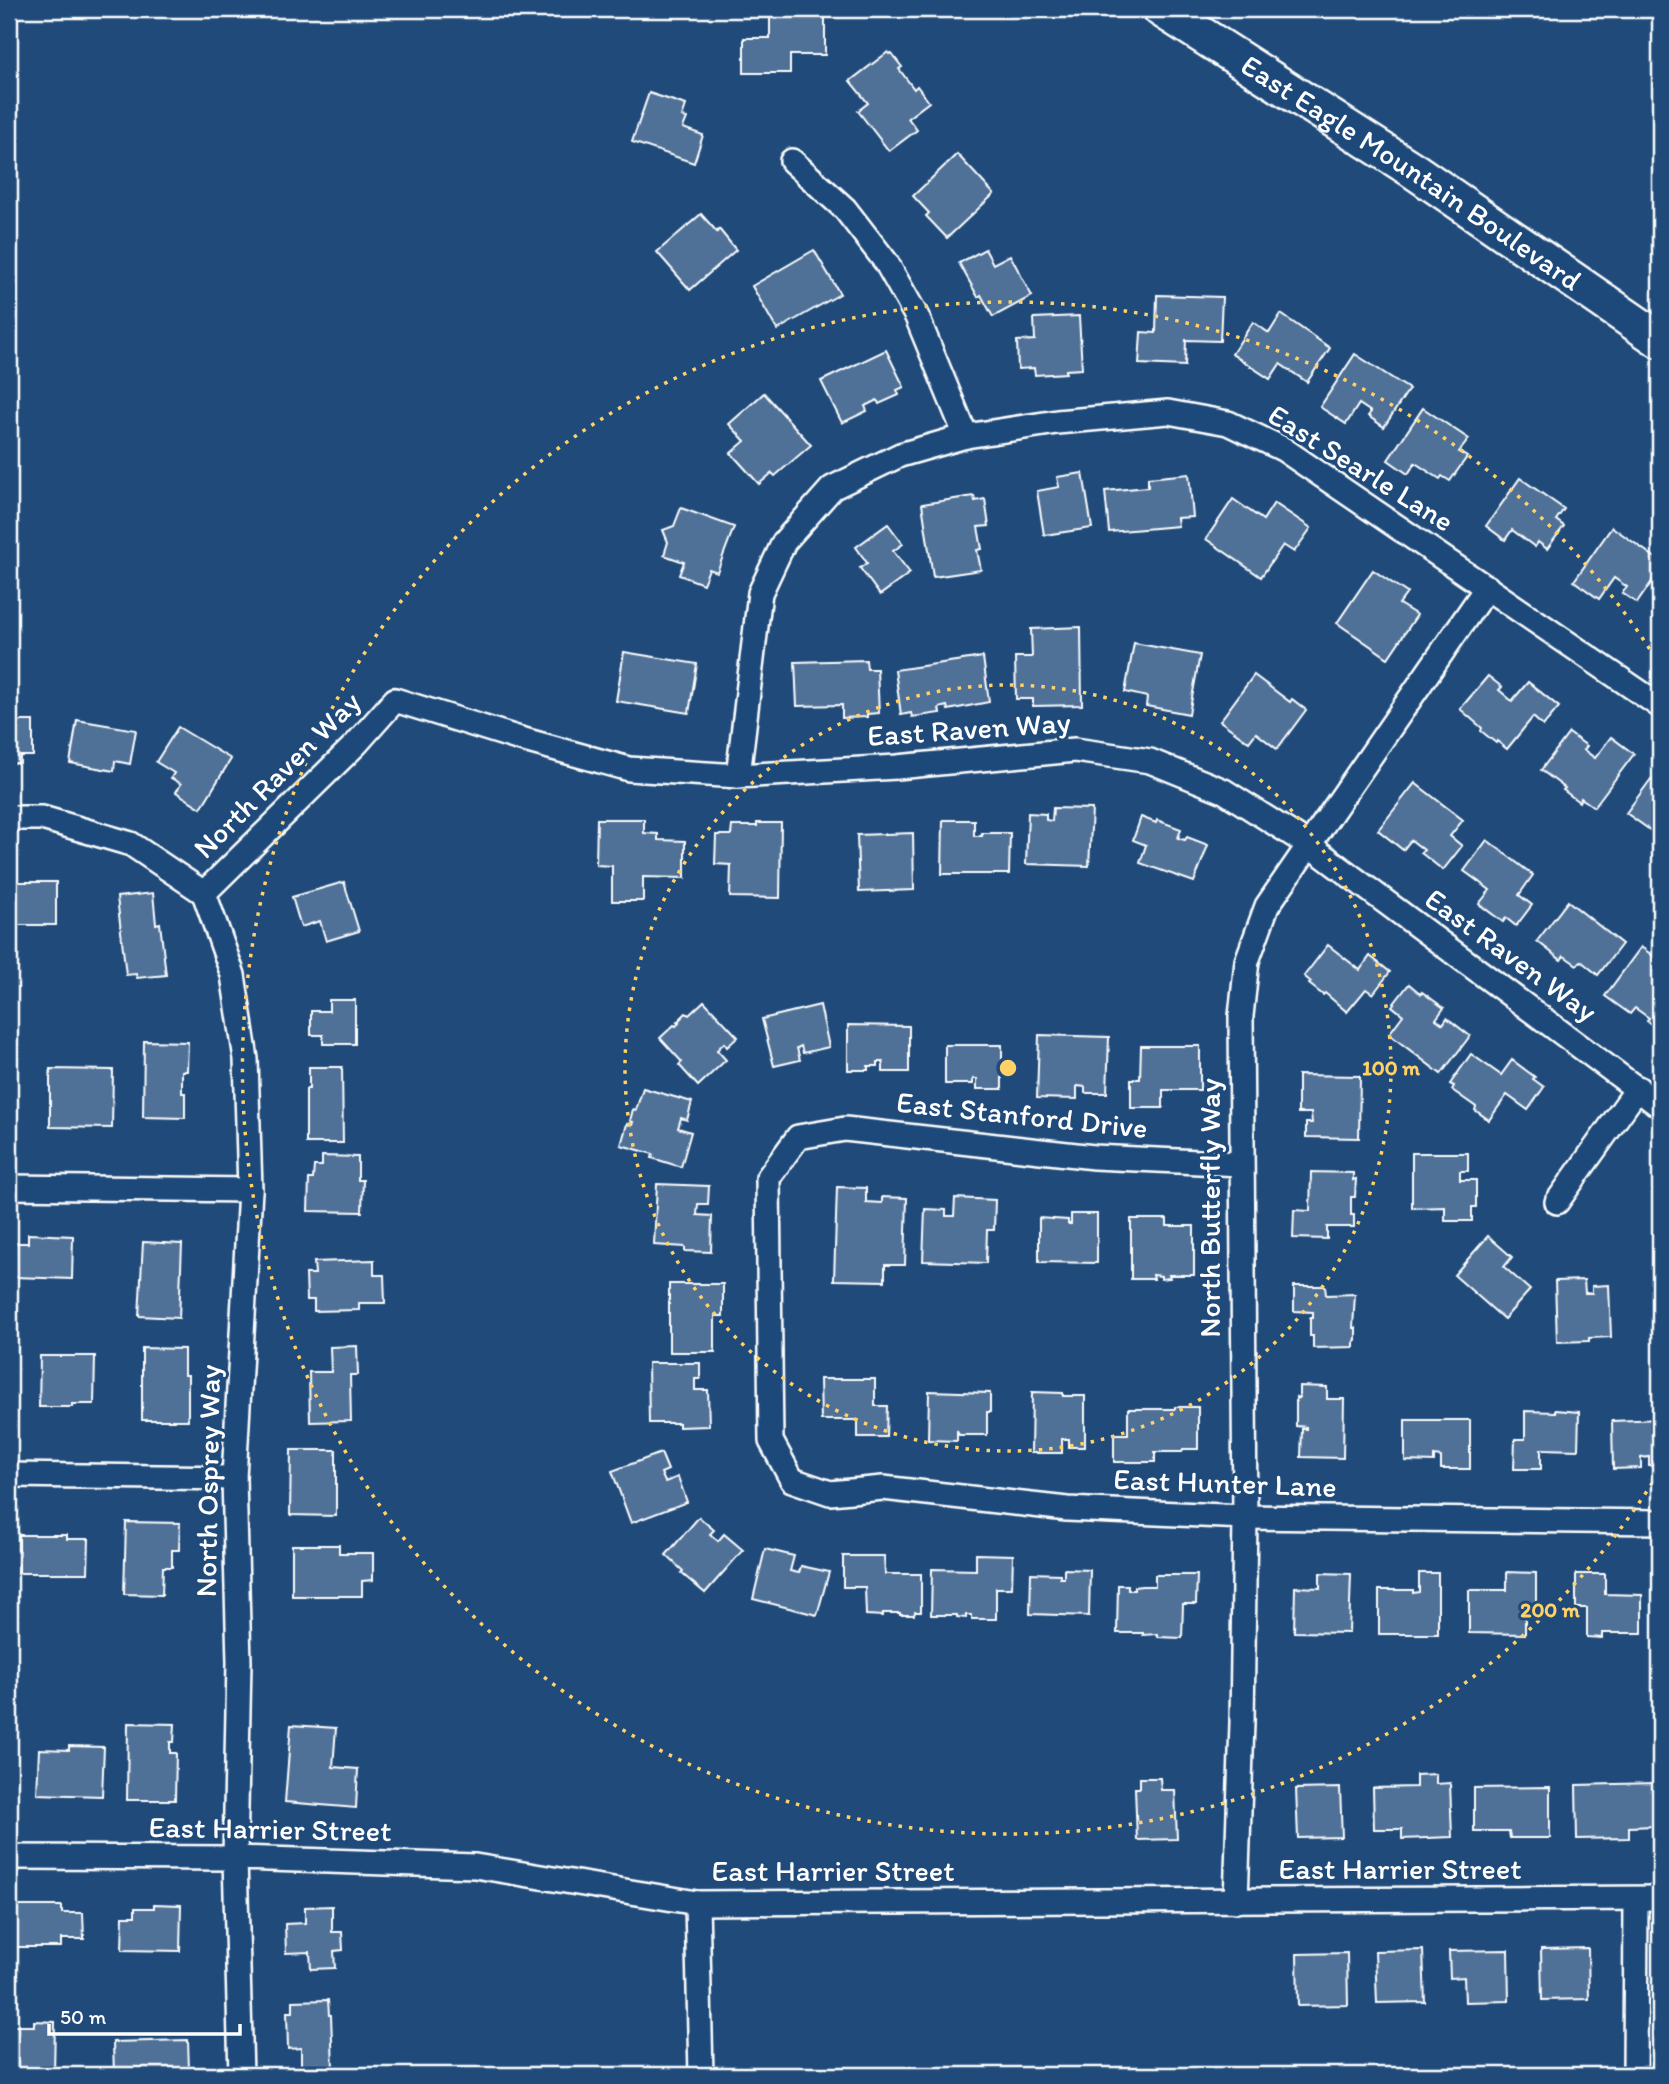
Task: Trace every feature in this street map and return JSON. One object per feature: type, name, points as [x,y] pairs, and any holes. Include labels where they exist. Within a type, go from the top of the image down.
[{"type":"main road","name":"East Eagle Mountain Boulevard","points":[[1161,9],[1413,170],[1660,340]]},
{"type":"street","points":[[792,161],[845,209],[886,262],[917,317],[966,436]]},
{"type":"street","name":"East Searle Lane","points":[[738,775],[760,593],[784,542],[832,488],[900,455],[966,436],[1057,422],[1168,412],[1228,423],[1283,449],[1488,586],[1660,706]]},
{"type":"street","name":"North Butterfly Way","points":[[1236,1901],[1242,1723],[1244,1517],[1241,1016],[1247,961],[1267,906],[1488,586]]},
{"type":"street","name":"East Raven Way","points":[[395,700],[629,769],[738,775],[897,767],[1075,750],[1150,761],[1224,791],[1309,845],[1660,1105]]},
{"type":"street","name":"North Raven Way","points":[[204,893],[356,744],[395,700]]},
{"type":"street","points":[[9,818],[42,818],[131,844],[204,893]]},
{"type":"street","name":"North Osprey Way","points":[[204,893],[233,975],[246,1059],[250,1190],[234,1478],[239,1661],[235,1858],[241,2075]]},
{"type":"street","points":[[1557,1202],[1638,1088]]},
{"type":"street","name":"East Stanford Drive","points":[[792,1480],[771,1441],[768,1178],[798,1137],[845,1129],[1094,1157],[1241,1164]]},
{"type":"street","points":[[9,1187],[250,1190]]},
{"type":"street","points":[[9,1475],[234,1478]]},
{"type":"street","name":"East Hunter Lane","points":[[792,1480],[830,1493],[883,1488],[1068,1509],[1244,1517],[1660,1522]]},
{"type":"street","name":"East Harrier Street","points":[[9,1857],[235,1858],[475,1866],[697,1903],[1660,1898]]},
{"type":"street","points":[[1635,2075],[1636,1899]]},
{"type":"street","points":[[697,1903],[701,2075]]},
{"type":"building","points":[[825,13],[825,55],[790,55],[790,73],[744,73],[744,38],[770,38],[770,14]]},
{"type":"building","points":[[888,52],[902,67],[899,69],[914,89],[917,86],[929,102],[908,118],[917,130],[889,151],[858,111],[868,103],[850,81]]},
{"type":"building","points":[[649,93],[686,105],[682,117],[687,118],[683,128],[703,135],[694,163],[632,142]]},
{"type":"building","points":[[957,154],[994,194],[947,238],[926,216],[929,213],[913,196]]},
{"type":"building","points":[[701,214],[717,232],[719,229],[736,250],[690,290],[657,252]]},
{"type":"building","points":[[985,249],[993,264],[1010,255],[1032,296],[993,317],[959,263]]},
{"type":"building","points":[[814,250],[840,294],[777,330],[752,286]]},
{"type":"building","points":[[1157,295],[1222,297],[1220,341],[1186,340],[1185,366],[1139,364],[1141,332],[1156,333]]},
{"type":"building","points":[[1281,314],[1330,348],[1307,382],[1280,364],[1270,379],[1232,354],[1253,322],[1269,333]]},
{"type":"building","points":[[1079,316],[1082,369],[1035,375],[1034,368],[1018,369],[1017,341],[1035,340],[1034,318]]},
{"type":"building","points":[[886,350],[904,387],[897,390],[899,395],[879,404],[877,400],[865,406],[867,411],[842,423],[821,381]]},
{"type":"building","points":[[1355,354],[1409,389],[1384,427],[1368,416],[1371,412],[1359,404],[1346,424],[1320,407]]},
{"type":"building","points":[[764,393],[811,445],[775,476],[772,473],[759,484],[731,453],[745,441],[729,424]]},
{"type":"building","points":[[1423,408],[1469,439],[1459,452],[1467,457],[1450,481],[1442,476],[1440,479],[1415,463],[1408,474],[1388,460]]},
{"type":"building","points":[[1083,473],[1092,528],[1044,535],[1037,491],[1059,487],[1057,477]]},
{"type":"building","points":[[1189,474],[1193,517],[1177,518],[1178,526],[1109,532],[1105,491],[1148,487],[1148,478]]},
{"type":"building","points":[[1520,478],[1564,509],[1556,520],[1564,526],[1547,549],[1538,542],[1535,547],[1512,530],[1505,540],[1486,526]]},
{"type":"building","points":[[974,496],[975,501],[985,499],[989,526],[978,527],[982,549],[977,550],[981,570],[933,577],[922,504]]},
{"type":"building","points":[[1233,499],[1263,520],[1274,503],[1311,528],[1294,552],[1283,545],[1261,577],[1206,539]]},
{"type":"building","points":[[681,508],[734,527],[717,572],[709,569],[703,584],[679,575],[684,562],[664,555],[668,542],[663,530],[674,526]]},
{"type":"building","points":[[888,524],[903,544],[893,551],[910,573],[880,595],[860,568],[867,563],[856,547]]},
{"type":"building","points":[[1612,527],[1660,561],[1660,570],[1637,603],[1622,593],[1627,587],[1614,578],[1599,599],[1574,581]]},
{"type":"building","points":[[1373,570],[1407,593],[1399,604],[1417,615],[1388,658],[1337,623]]},
{"type":"building","points":[[1081,627],[1082,705],[1033,706],[1033,699],[1016,699],[1015,657],[1032,657],[1031,629]]},
{"type":"building","points":[[1134,643],[1200,655],[1189,714],[1146,706],[1147,697],[1125,692]]},
{"type":"building","points":[[624,652],[697,664],[689,713],[616,701]]},
{"type":"building","points":[[983,657],[989,702],[948,710],[947,706],[939,708],[940,713],[912,717],[911,713],[901,715],[895,670]]},
{"type":"building","points":[[866,660],[867,669],[877,669],[879,713],[867,714],[867,717],[842,718],[842,705],[797,706],[795,662]]},
{"type":"building","points":[[1254,675],[1290,702],[1292,699],[1306,710],[1277,749],[1256,733],[1249,742],[1220,721]]},
{"type":"building","points":[[1488,676],[1502,687],[1499,690],[1512,701],[1528,682],[1559,707],[1543,726],[1533,717],[1507,749],[1481,731],[1482,728],[1460,709]]},
{"type":"building","points":[[77,720],[136,730],[130,764],[115,761],[114,771],[70,763]]},
{"type":"building","points":[[9,721],[33,721],[33,756],[20,756],[20,763],[9,763]]},
{"type":"building","points":[[178,727],[231,759],[201,808],[176,792],[181,784],[171,778],[174,773],[156,762]]},
{"type":"building","points":[[1569,733],[1587,746],[1584,750],[1595,758],[1611,737],[1634,754],[1594,807],[1581,798],[1579,802],[1541,770]]},
{"type":"building","points":[[1651,779],[1660,785],[1660,837],[1626,813]]},
{"type":"building","points":[[1415,783],[1463,820],[1450,836],[1462,846],[1443,870],[1421,853],[1424,850],[1411,840],[1403,850],[1378,830]]},
{"type":"building","points":[[1053,808],[1092,809],[1089,866],[1026,864],[1028,813],[1046,814],[1046,820],[1052,821]]},
{"type":"building","points":[[1141,817],[1181,829],[1178,838],[1185,840],[1187,837],[1208,845],[1194,882],[1140,863],[1146,845],[1133,840]]},
{"type":"building","points":[[597,819],[644,819],[644,833],[658,834],[658,840],[685,841],[685,878],[643,877],[643,901],[612,901],[612,866],[596,865]]},
{"type":"building","points":[[943,820],[974,820],[974,836],[982,836],[982,833],[1010,833],[1009,874],[942,874]]},
{"type":"building","points":[[757,823],[781,823],[780,898],[730,897],[731,865],[715,864],[716,835],[731,835],[732,826],[757,826]]},
{"type":"building","points":[[913,833],[914,890],[859,892],[857,835]]},
{"type":"building","points":[[1487,840],[1533,875],[1519,895],[1532,905],[1516,926],[1506,918],[1503,922],[1479,904],[1490,890],[1464,871]]},
{"type":"building","points":[[9,882],[56,882],[56,925],[9,925]]},
{"type":"building","points":[[344,882],[359,931],[326,941],[320,921],[301,927],[292,897]]},
{"type":"building","points":[[153,893],[156,924],[160,923],[166,975],[137,978],[136,974],[126,975],[117,897]]},
{"type":"building","points":[[1568,901],[1622,944],[1598,975],[1581,961],[1577,965],[1564,956],[1561,960],[1537,941]]},
{"type":"building","points":[[1328,945],[1360,970],[1370,956],[1390,972],[1373,994],[1366,989],[1347,1012],[1325,993],[1323,995],[1309,984],[1311,982],[1304,976]]},
{"type":"building","points":[[1641,947],[1660,961],[1660,1031],[1647,1021],[1649,1018],[1635,1008],[1630,1014],[1605,996]]},
{"type":"building","points":[[1409,984],[1444,1008],[1436,1019],[1443,1024],[1447,1018],[1470,1036],[1441,1074],[1389,1034],[1403,1015],[1392,1006]]},
{"type":"building","points":[[329,1000],[355,1000],[355,1044],[323,1044],[323,1035],[311,1035],[311,1011],[329,1011]]},
{"type":"building","points":[[704,1001],[738,1037],[727,1047],[724,1043],[717,1050],[726,1060],[698,1086],[679,1065],[682,1062],[660,1038],[676,1026],[686,1013],[689,1015]]},
{"type":"building","points":[[820,1005],[829,1047],[803,1053],[801,1046],[797,1048],[800,1060],[774,1066],[762,1019]]},
{"type":"building","points":[[848,1025],[909,1026],[909,1072],[883,1072],[883,1062],[878,1062],[878,1066],[868,1066],[868,1070],[848,1070]]},
{"type":"building","points":[[1039,1035],[1109,1037],[1107,1093],[1085,1093],[1085,1087],[1077,1086],[1077,1099],[1037,1098]]},
{"type":"building","points":[[144,1041],[188,1042],[187,1071],[182,1071],[185,1118],[143,1117]]},
{"type":"building","points":[[945,1045],[1002,1045],[1002,1089],[977,1089],[977,1079],[973,1079],[973,1084],[945,1084]]},
{"type":"building","points":[[1141,1046],[1200,1046],[1200,1090],[1163,1090],[1163,1108],[1131,1108],[1131,1079],[1140,1079]]},
{"type":"building","points":[[1471,1054],[1501,1075],[1512,1060],[1544,1087],[1528,1110],[1507,1095],[1489,1120],[1452,1090],[1454,1086],[1450,1084]]},
{"type":"building","points":[[309,1067],[342,1067],[343,1143],[306,1143],[306,1089],[309,1089]]},
{"type":"building","points":[[50,1069],[113,1070],[112,1128],[50,1127]]},
{"type":"building","points":[[1298,1075],[1360,1076],[1359,1138],[1306,1137],[1306,1123],[1312,1123],[1311,1113],[1298,1113]]},
{"type":"building","points":[[643,1088],[692,1102],[687,1120],[681,1118],[678,1128],[691,1132],[681,1167],[652,1158],[653,1154],[621,1145],[627,1124],[632,1125],[633,1122],[630,1121],[633,1109],[636,1110]]},
{"type":"building","points":[[1412,1153],[1468,1153],[1468,1171],[1460,1171],[1460,1180],[1476,1180],[1476,1207],[1472,1207],[1472,1221],[1445,1221],[1445,1207],[1412,1208]]},
{"type":"building","points":[[322,1156],[358,1157],[358,1180],[363,1180],[362,1212],[308,1211],[309,1179],[313,1179],[314,1166],[322,1166]]},
{"type":"building","points":[[1311,1172],[1353,1173],[1353,1180],[1356,1179],[1355,1197],[1351,1197],[1354,1227],[1327,1227],[1327,1239],[1293,1238],[1294,1210],[1310,1211]]},
{"type":"building","points":[[657,1184],[709,1186],[708,1204],[698,1204],[697,1215],[712,1216],[711,1252],[685,1251],[685,1247],[654,1245]]},
{"type":"building","points":[[837,1187],[866,1188],[866,1202],[882,1203],[882,1197],[907,1198],[905,1265],[885,1265],[885,1281],[834,1280]]},
{"type":"building","points":[[955,1198],[995,1200],[994,1230],[987,1230],[986,1263],[923,1261],[925,1209],[946,1210],[946,1216],[954,1216]]},
{"type":"building","points":[[1071,1214],[1097,1214],[1097,1263],[1039,1262],[1039,1218],[1068,1220],[1068,1224],[1071,1224]]},
{"type":"building","points":[[1131,1219],[1167,1219],[1167,1226],[1194,1226],[1194,1275],[1169,1275],[1170,1278],[1161,1279],[1161,1276],[1153,1275],[1154,1279],[1131,1279]]},
{"type":"building","points":[[28,1234],[73,1236],[72,1279],[14,1277],[15,1243],[28,1243]]},
{"type":"building","points":[[1488,1236],[1512,1257],[1504,1267],[1530,1290],[1504,1319],[1454,1275]]},
{"type":"building","points":[[143,1242],[182,1244],[179,1318],[139,1316]]},
{"type":"building","points":[[374,1260],[374,1275],[384,1275],[385,1303],[359,1303],[359,1310],[314,1311],[314,1300],[307,1300],[306,1274],[315,1274],[314,1262]]},
{"type":"building","points":[[1584,1280],[1585,1293],[1592,1293],[1592,1286],[1609,1285],[1611,1337],[1557,1342],[1555,1281]]},
{"type":"building","points":[[669,1284],[723,1284],[723,1316],[715,1316],[715,1352],[669,1352]]},
{"type":"building","points":[[1294,1286],[1325,1286],[1326,1295],[1355,1294],[1354,1347],[1313,1348],[1310,1318],[1313,1318],[1313,1312],[1294,1311]]},
{"type":"building","points":[[357,1346],[358,1375],[350,1375],[351,1421],[310,1422],[309,1372],[331,1372],[330,1347]]},
{"type":"building","points":[[142,1348],[184,1349],[184,1375],[188,1375],[188,1420],[142,1420]]},
{"type":"building","points":[[40,1356],[95,1356],[94,1404],[39,1407]]},
{"type":"building","points":[[648,1363],[700,1363],[700,1379],[695,1379],[695,1390],[708,1390],[709,1426],[679,1427],[679,1423],[649,1423]]},
{"type":"building","points":[[820,1379],[875,1379],[875,1406],[887,1406],[886,1437],[858,1437],[858,1420],[821,1420]]},
{"type":"building","points":[[1299,1386],[1327,1387],[1327,1399],[1344,1399],[1343,1458],[1301,1457],[1302,1429],[1306,1427],[1296,1426],[1296,1397],[1299,1398]]},
{"type":"building","points":[[929,1391],[990,1393],[987,1435],[959,1435],[957,1430],[957,1441],[928,1440]]},
{"type":"building","points":[[1032,1392],[1085,1396],[1085,1447],[1069,1447],[1069,1439],[1062,1439],[1062,1453],[1031,1453]]},
{"type":"building","points":[[1198,1407],[1198,1449],[1155,1452],[1155,1462],[1114,1462],[1114,1434],[1128,1434],[1128,1409]]},
{"type":"building","points":[[1525,1411],[1579,1412],[1578,1450],[1541,1449],[1541,1469],[1514,1469],[1515,1439],[1525,1439]]},
{"type":"building","points":[[1660,1419],[1660,1465],[1649,1465],[1649,1457],[1641,1458],[1641,1468],[1613,1469],[1612,1421]]},
{"type":"building","points":[[1405,1420],[1470,1420],[1470,1469],[1441,1469],[1441,1457],[1434,1456],[1434,1462],[1405,1461]]},
{"type":"building","points":[[291,1450],[336,1450],[336,1516],[290,1515]]},
{"type":"building","points":[[661,1453],[668,1470],[661,1473],[665,1482],[678,1477],[687,1502],[631,1523],[612,1471]]},
{"type":"building","points":[[699,1517],[714,1530],[710,1534],[718,1541],[724,1534],[743,1550],[705,1593],[681,1573],[683,1571],[666,1555]]},
{"type":"building","points":[[126,1522],[180,1523],[179,1550],[172,1550],[172,1567],[163,1567],[162,1595],[124,1594]]},
{"type":"building","points":[[19,1535],[67,1535],[67,1539],[89,1539],[88,1573],[19,1573]]},
{"type":"building","points":[[292,1545],[339,1545],[339,1553],[373,1553],[373,1580],[362,1581],[362,1596],[292,1596]]},
{"type":"building","points":[[765,1549],[794,1556],[790,1571],[799,1573],[801,1566],[829,1572],[817,1615],[753,1599]]},
{"type":"building","points":[[976,1554],[1013,1555],[1012,1588],[996,1588],[996,1619],[972,1619],[972,1615],[966,1615],[966,1618],[957,1615],[931,1615],[932,1569],[976,1570]]},
{"type":"building","points":[[843,1556],[884,1556],[885,1574],[921,1574],[921,1612],[915,1612],[914,1615],[866,1615],[865,1587],[843,1587]]},
{"type":"building","points":[[1064,1569],[1090,1570],[1089,1616],[1030,1614],[1031,1573],[1060,1574],[1060,1578],[1064,1578]]},
{"type":"building","points":[[1507,1572],[1536,1573],[1536,1605],[1525,1605],[1525,1634],[1469,1633],[1469,1590],[1507,1590]]},
{"type":"building","points":[[1320,1573],[1351,1574],[1349,1633],[1294,1632],[1295,1587],[1320,1588]]},
{"type":"building","points":[[1419,1573],[1438,1573],[1438,1634],[1379,1634],[1379,1590],[1419,1592]]},
{"type":"building","points":[[1576,1574],[1605,1574],[1605,1594],[1642,1595],[1642,1633],[1602,1633],[1602,1638],[1587,1637],[1587,1608],[1576,1608]]},
{"type":"building","points":[[1155,1575],[1197,1575],[1196,1604],[1183,1604],[1182,1638],[1158,1637],[1158,1634],[1117,1633],[1118,1585],[1128,1585],[1128,1590],[1155,1586]]},
{"type":"building","points":[[128,1723],[175,1724],[170,1753],[176,1753],[175,1800],[127,1800]]},
{"type":"building","points":[[291,1725],[336,1728],[333,1767],[358,1769],[356,1808],[285,1802]]},
{"type":"building","points":[[69,1746],[104,1747],[102,1796],[37,1794],[39,1749],[69,1750]]},
{"type":"building","points":[[1436,1774],[1436,1784],[1450,1783],[1452,1837],[1402,1839],[1402,1829],[1374,1829],[1373,1788],[1416,1787],[1416,1775]]},
{"type":"building","points":[[1140,1778],[1160,1778],[1161,1790],[1175,1790],[1177,1839],[1137,1840],[1135,1788],[1140,1788]]},
{"type":"building","points":[[1655,1783],[1655,1826],[1629,1827],[1629,1838],[1577,1839],[1576,1785]]},
{"type":"building","points":[[1550,1787],[1550,1838],[1510,1838],[1509,1831],[1474,1831],[1474,1788]]},
{"type":"building","points":[[1340,1788],[1342,1837],[1298,1838],[1296,1789]]},
{"type":"building","points":[[154,1904],[181,1905],[180,1951],[122,1950],[123,1916],[135,1916],[135,1908],[154,1908]]},
{"type":"building","points":[[15,1906],[62,1906],[62,1913],[83,1913],[84,1939],[61,1939],[61,1947],[15,1947]]},
{"type":"building","points":[[332,1906],[332,1932],[342,1932],[343,1950],[334,1951],[335,1968],[311,1969],[310,1952],[286,1953],[285,1924],[305,1923],[305,1907]]},
{"type":"building","points":[[1588,1948],[1589,1999],[1542,2000],[1541,1949]]},
{"type":"building","points":[[1423,1950],[1425,2002],[1377,2003],[1375,1951]]},
{"type":"building","points":[[1508,1950],[1509,2001],[1465,2002],[1464,1977],[1450,1978],[1449,1951]]},
{"type":"building","points":[[1347,1953],[1348,2005],[1298,2006],[1297,1954]]},
{"type":"building","points":[[328,2000],[333,2068],[301,2069],[301,2048],[288,2049],[287,2012],[293,2012],[293,2001]]},
{"type":"building","points":[[34,2021],[55,2022],[54,2075],[10,2075],[11,2026],[34,2026]]},
{"type":"building","points":[[188,2040],[189,2070],[166,2071],[166,2075],[114,2075],[113,2042]]}]
